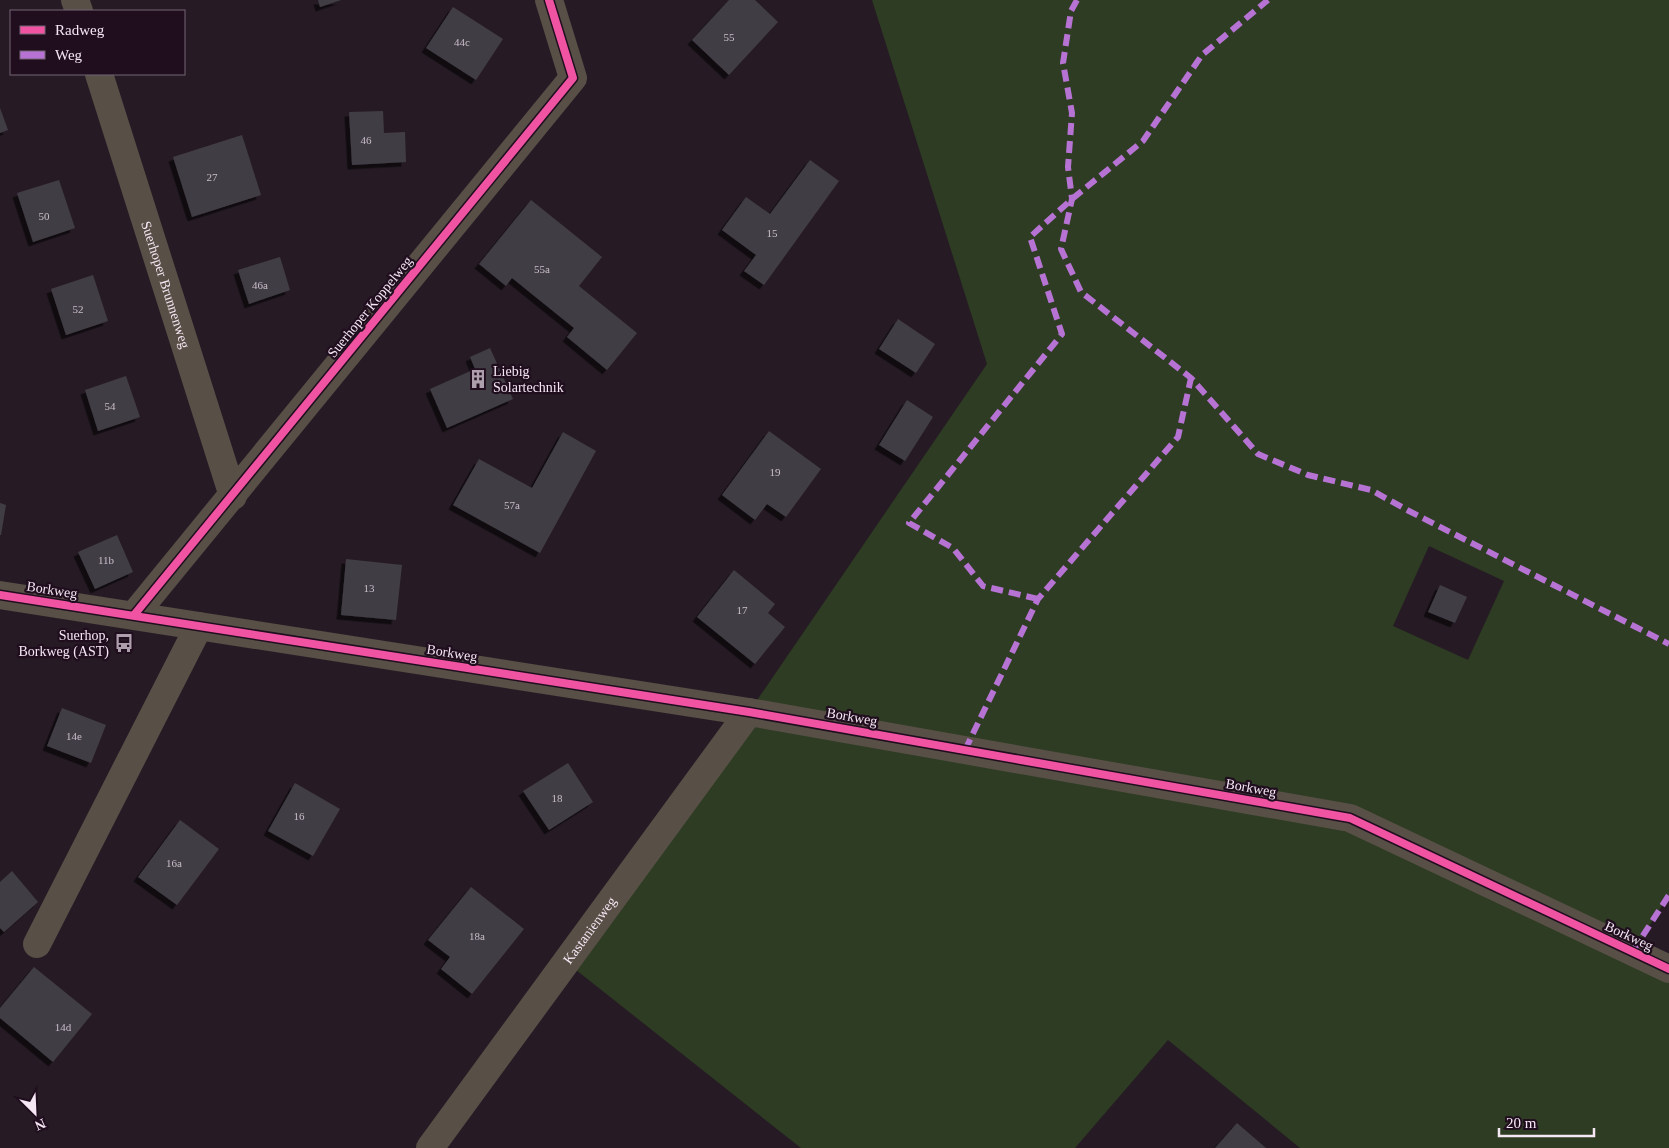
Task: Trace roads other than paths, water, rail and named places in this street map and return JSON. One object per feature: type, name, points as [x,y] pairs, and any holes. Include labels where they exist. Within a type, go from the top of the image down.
[{"type":"street","name":"Suerhoper Koppelweg","points":[[134,615],[573,78],[548,0]]},
{"type":"street","name":"Suerhoper Brunnenweg","points":[[98,75],[233,496]]},
{"type":"street","name":"Borkweg","points":[[0,595],[749,712],[1350,818],[1669,969]]},
{"type":"street","points":[[37,944],[198,626]]},
{"type":"street","name":"Kastanienweg","points":[[430,1148],[749,712]]},
{"type":"place","name":"Liebig Solartechnik","points":[[478,379]]},
{"type":"place","name":"Suerhop, Borkweg (AST)","points":[[124,643]]}]
